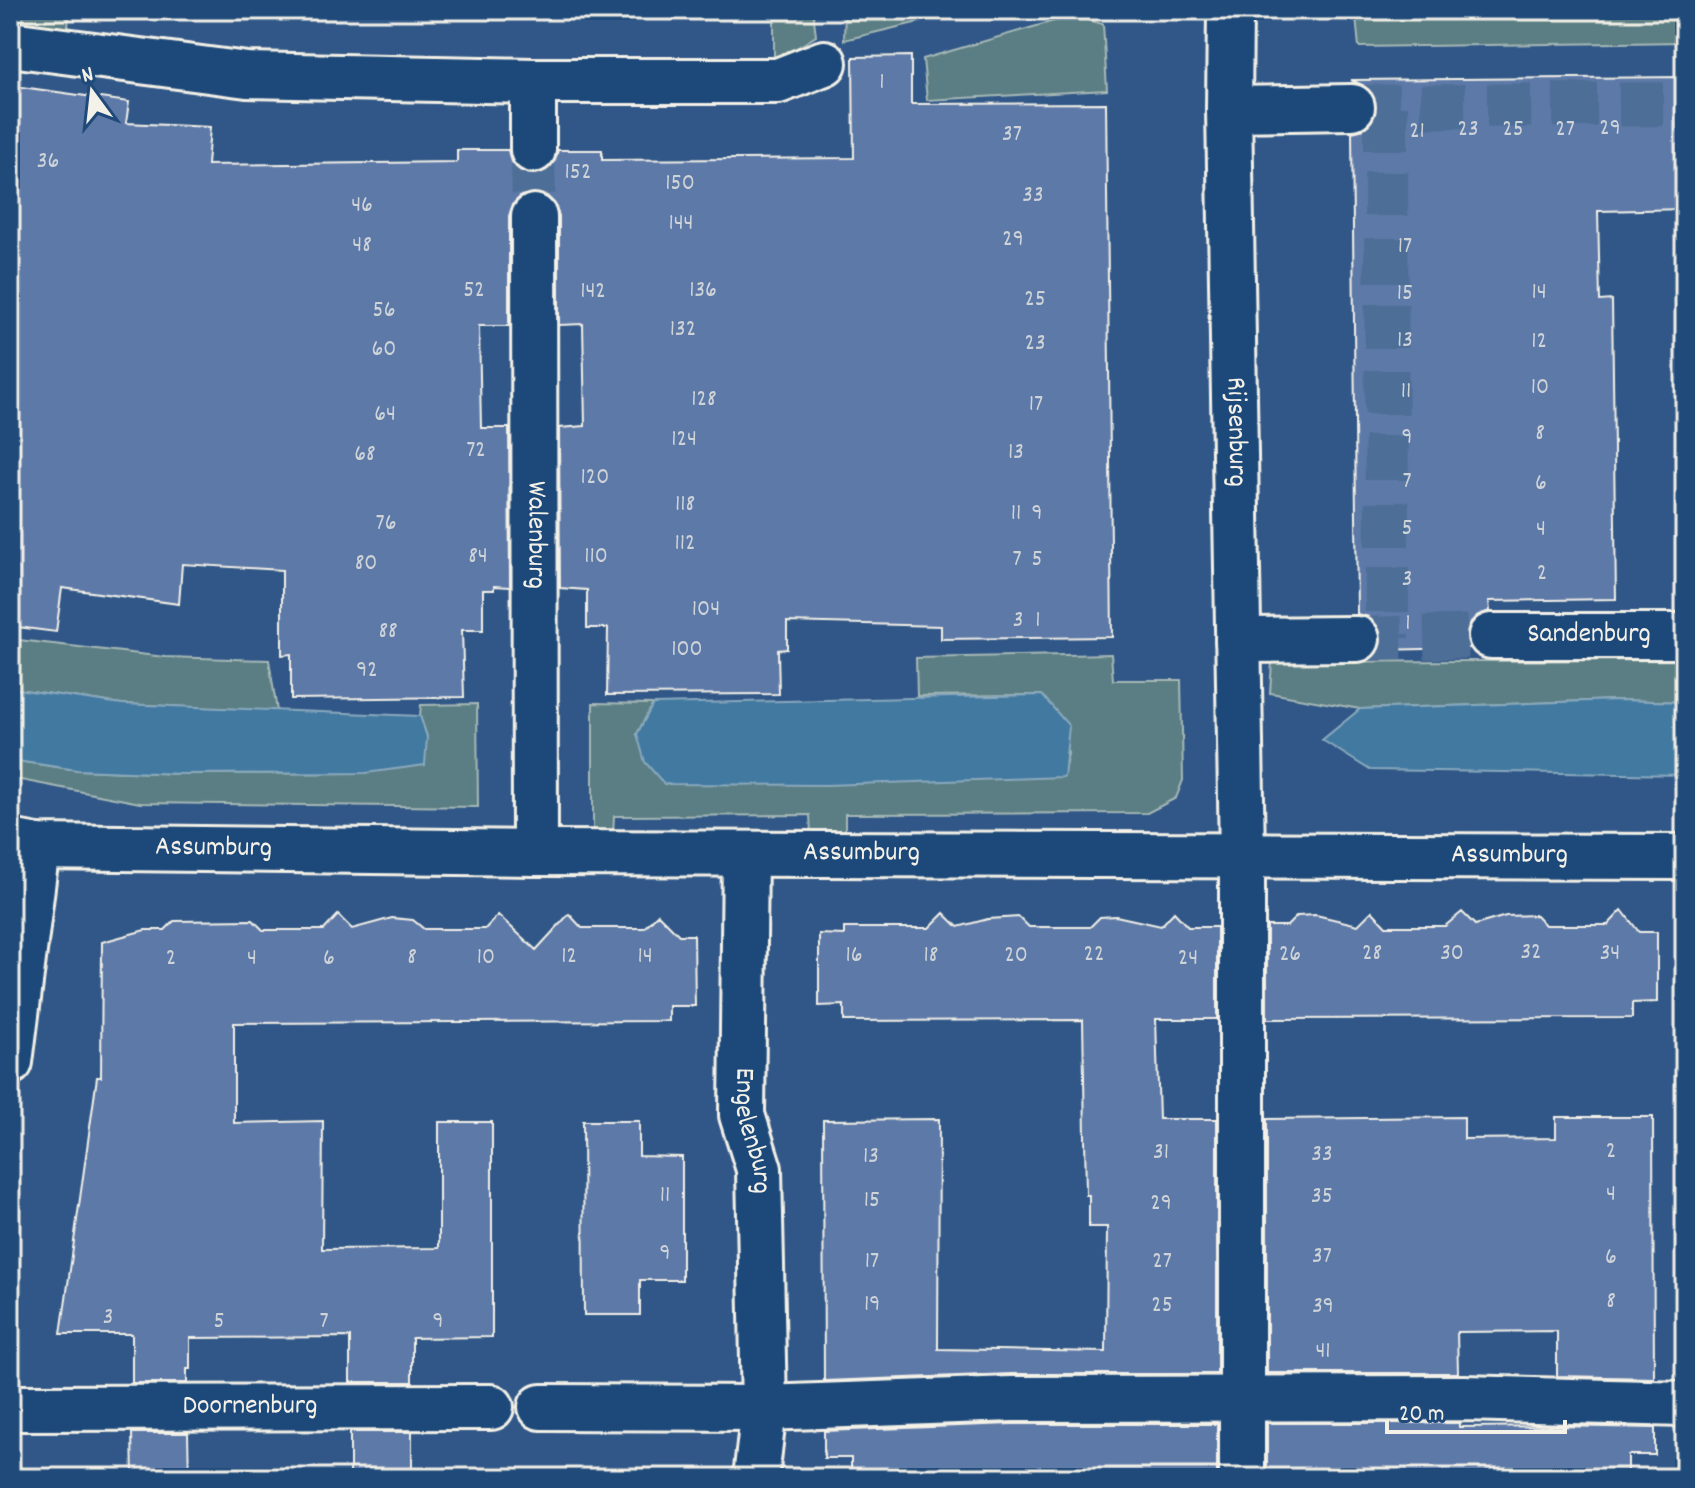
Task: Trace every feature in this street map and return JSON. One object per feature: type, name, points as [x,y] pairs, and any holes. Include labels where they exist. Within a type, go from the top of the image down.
[{"type":"street","name":"Rijsenburg","points":[[1230,10],[1229,109],[1242,856]]},
{"type":"street","points":[[10,44],[247,75],[533,81],[778,81],[824,63]]},
{"type":"street","points":[[533,81],[533,150]]},
{"type":"street","points":[[1229,109],[1352,107]]},
{"type":"street","name":"Walenburg","points":[[534,217],[535,853]]},
{"type":"street","name":"Sandenburg","points":[[1491,636],[1685,636]]},
{"type":"street","points":[[1238,640],[1357,639]]},
{"type":"street","points":[[10,1062],[24,845]]},
{"type":"street","name":"Assumburg","points":[[24,845],[535,853],[1685,857]]},
{"type":"street","name":"Engelenburg","points":[[745,854],[742,1115],[759,1169],[764,1408],[756,1478]]},
{"type":"street","points":[[1242,856],[1242,1478]]},
{"type":"street","points":[[541,1407],[764,1408],[1012,1399],[1464,1398],[1685,1404]]},
{"type":"street","name":"Doornenburg","points":[[10,1408],[491,1407]]},
{"type":"green space","points":[[10,10],[69,10],[68,32],[10,23]]},
{"type":"green space","points":[[481,10],[813,10],[816,36],[774,62],[774,14]]},
{"type":"green space","points":[[845,10],[969,10],[844,40]]},
{"type":"green space","points":[[1373,10],[1685,10],[1685,42],[1359,47],[1356,17]]},
{"type":"green space","points":[[1071,16],[1103,24],[1107,90],[927,100],[923,59]]},
{"type":"green space","points":[[10,639],[165,657],[269,660],[277,711],[122,704],[10,688]]},
{"type":"green space","points":[[1111,654],[1113,680],[1181,680],[1183,780],[1176,798],[1147,813],[845,814],[845,835],[811,835],[810,815],[614,816],[613,835],[593,836],[593,703],[653,704],[637,734],[1063,777],[1068,753],[1042,695],[917,696],[916,658]]},
{"type":"green space","points":[[1685,660],[1685,702],[1618,700],[1360,709],[1270,693],[1272,662]]},
{"type":"green space","points":[[477,704],[478,807],[140,803],[10,778],[10,760],[77,770],[181,774],[366,773],[427,737],[420,716],[421,705]]},
{"type":"water","points":[[10,688],[122,704],[420,716],[427,737],[425,765],[366,773],[181,774],[77,770],[10,760]]},
{"type":"water","points":[[1042,695],[1069,726],[1064,777],[826,785],[664,784],[645,762],[637,734],[653,704]]},
{"type":"water","points":[[1618,700],[1685,702],[1685,775],[1370,770],[1322,740],[1360,709]]},
{"type":"building","points":[[911,56],[911,104],[1106,103],[1112,637],[941,639],[941,626],[787,622],[787,649],[778,650],[779,694],[607,695],[608,628],[587,628],[587,590],[560,588],[559,428],[585,426],[583,324],[559,325],[559,216],[555,204],[547,196],[535,192],[521,196],[513,204],[509,216],[509,326],[479,326],[481,428],[509,428],[510,587],[494,586],[494,590],[483,590],[483,630],[462,630],[464,697],[291,699],[291,654],[282,655],[282,570],[182,564],[179,604],[62,588],[56,632],[10,626],[10,118],[14,86],[129,102],[126,123],[210,127],[207,165],[457,162],[457,150],[508,150],[511,162],[520,171],[534,175],[545,172],[554,163],[558,150],[602,150],[602,160],[854,158],[853,57]]},
{"type":"building","points":[[1685,77],[1685,209],[1598,211],[1600,301],[1612,300],[1616,599],[1489,601],[1490,611],[1478,615],[1469,624],[1466,637],[1469,648],[1379,650],[1382,638],[1378,626],[1369,617],[1357,614],[1352,132],[1364,129],[1373,120],[1377,106],[1373,94],[1365,86],[1351,80]]},
{"type":"building","points":[[1622,910],[1639,932],[1657,932],[1657,1002],[1632,1003],[1632,1018],[1267,1019],[1267,926],[1287,926],[1297,916],[1316,915],[1358,925],[1372,911],[1386,926],[1445,926],[1462,912],[1475,925],[1506,916],[1536,915],[1545,925],[1608,925]]},
{"type":"building","points":[[1174,912],[1188,927],[1217,927],[1217,1019],[1156,1019],[1159,1119],[1217,1119],[1217,1374],[1012,1374],[824,1381],[823,1120],[939,1119],[938,1349],[1106,1352],[1107,1227],[1089,1227],[1083,1020],[844,1021],[844,1005],[819,1006],[819,934],[844,935],[844,928],[929,928],[944,913],[958,927],[988,919],[1019,917],[1029,927],[1090,927],[1100,917],[1116,916],[1161,926]]},
{"type":"building","points":[[569,914],[582,928],[644,928],[658,914],[679,935],[694,935],[695,1006],[669,1006],[669,1021],[234,1023],[234,1123],[323,1121],[322,1249],[439,1248],[439,1122],[492,1122],[492,1337],[412,1338],[412,1382],[350,1382],[350,1337],[190,1338],[187,1383],[132,1383],[132,1334],[61,1334],[97,1077],[101,1077],[102,942],[145,930],[165,930],[174,921],[253,920],[263,930],[324,930],[338,915],[352,929],[392,918],[413,920],[424,929],[485,929],[498,915],[536,950]]},
{"type":"building","points":[[1464,1117],[1464,1139],[1556,1138],[1556,1117],[1653,1117],[1654,1378],[1557,1376],[1557,1331],[1457,1332],[1458,1373],[1267,1373],[1267,1119]]},
{"type":"building","points":[[583,1121],[639,1121],[639,1156],[682,1157],[682,1280],[640,1280],[640,1315],[584,1315]]},
{"type":"building","points":[[1267,1423],[1459,1423],[1459,1427],[1655,1428],[1655,1455],[1628,1455],[1628,1478],[1267,1478]]},
{"type":"building","points":[[1012,1424],[1217,1424],[1217,1478],[851,1478],[851,1458],[824,1458],[824,1431]]},
{"type":"building","points":[[350,1432],[412,1432],[412,1478],[350,1478]]},
{"type":"building","points":[[132,1433],[188,1433],[189,1478],[133,1478]]},
{"type":"tunnel","points":[[1355,107],[1685,104]]},
{"type":"tunnel","points":[[1386,106],[1387,638]]},
{"type":"tunnel","points":[[533,150],[534,217]]},
{"type":"tunnel","points":[[1358,639],[1491,636]]}]
